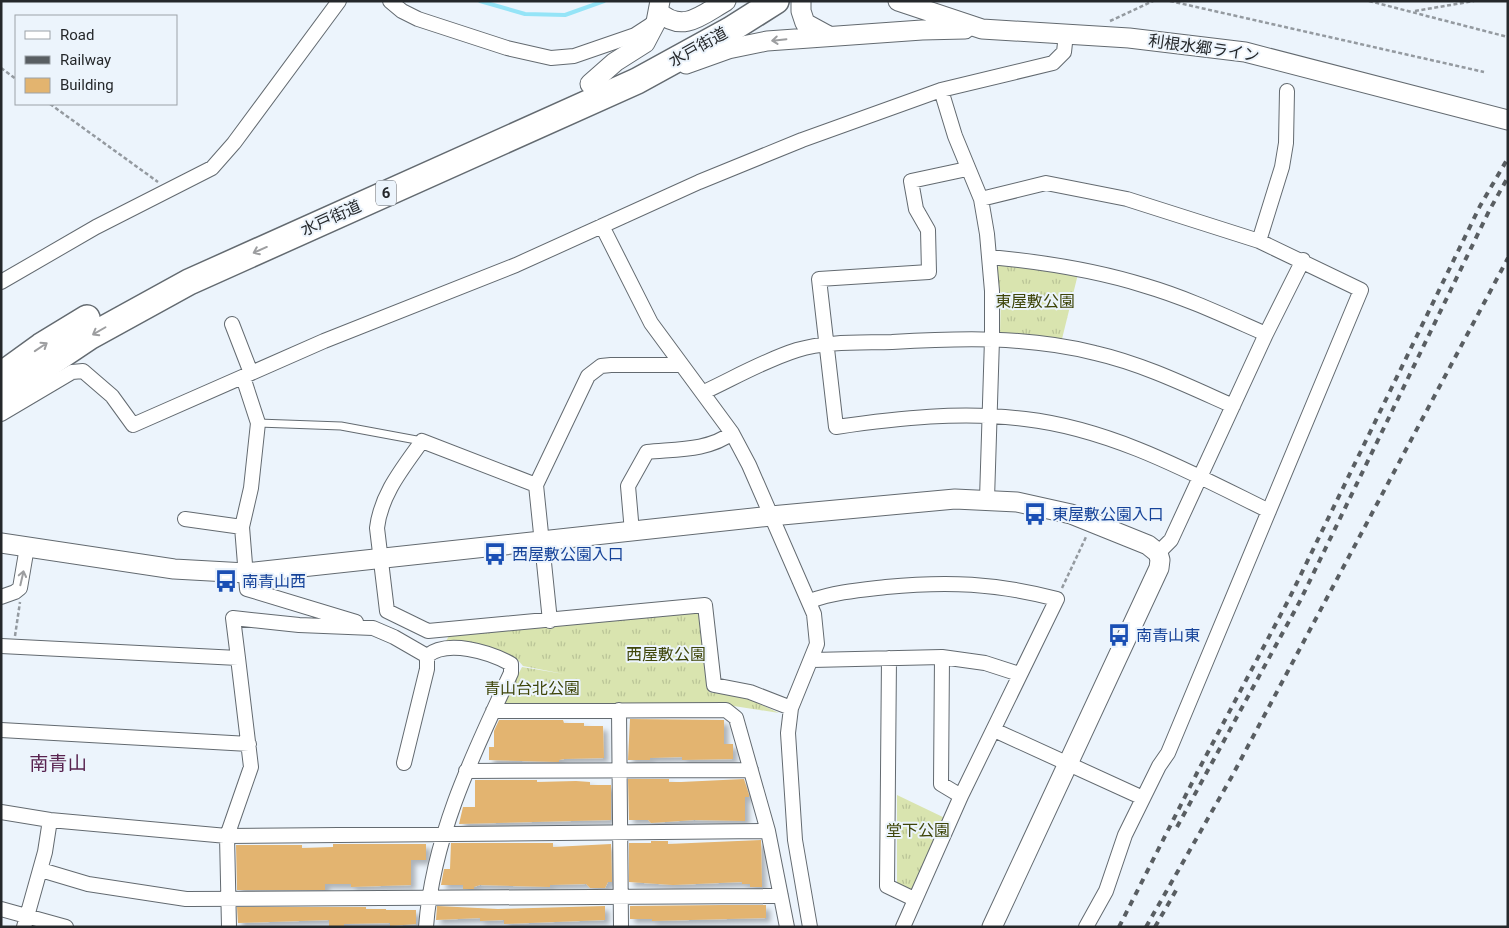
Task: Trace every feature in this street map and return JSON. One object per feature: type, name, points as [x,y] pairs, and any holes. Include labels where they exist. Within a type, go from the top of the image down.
[{"type":"highway","name":"水戸街道","points":[[1,375],[40,346],[177,269],[590,84],[700,30],[744,1]]},
{"type":"highway","name":"水戸街道","points":[[1,396],[89,336],[189,282],[638,81],[776,1]]},
{"type":"street","points":[[1,282],[73,240],[212,168],[223,157],[339,1]]},
{"type":"street","points":[[390,1],[402,12],[418,19],[507,48],[551,58],[584,53],[642,32],[658,12]]},
{"type":"street","points":[[658,12],[675,23],[685,22],[726,1]]},
{"type":"street","points":[[801,1],[801,11],[805,24],[827,35]]},
{"type":"street","name":"利根水郷ライン","points":[[898,1],[982,29],[1176,43],[1245,52],[1508,120]]},
{"type":"street","points":[[590,84],[615,62],[645,43],[658,12]]},
{"type":"street","points":[[638,81],[752,43],[827,35],[982,29]]},
{"type":"street","points":[[1,414],[72,372],[83,371],[112,396],[133,425],[360,326],[516,264],[699,182],[802,140],[941,90],[1053,63],[1064,52],[1066,34]]},
{"type":"street","points":[[941,90],[967,169],[981,199],[990,257],[992,338],[987,500]]},
{"type":"street","points":[[1260,241],[1282,167],[1286,143],[1287,91]]},
{"type":"street","points":[[967,169],[911,181],[916,209],[928,230],[929,272],[819,279],[836,427],[939,415],[1026,419],[1089,433],[1144,452],[1269,511]]},
{"type":"street","points":[[981,199],[1046,183],[1060,184],[1127,199],[1260,241],[1303,260],[1361,290],[1168,753],[1125,835],[1106,892],[1086,927]]},
{"type":"street","points":[[602,226],[651,322],[704,392],[732,433],[810,601],[817,628],[817,644],[812,660],[790,708],[788,733],[794,840],[810,927]]},
{"type":"street","points":[[990,257],[1056,264],[1118,278],[1182,298],[1266,334]]},
{"type":"street","points":[[1158,553],[1172,540],[1202,478],[1266,334],[1303,260]]},
{"type":"street","points":[[232,324],[247,375],[258,423],[251,488],[242,527],[247,589],[373,628],[394,637],[427,656]]},
{"type":"street","points":[[704,392],[799,350],[826,345],[992,338],[1026,341],[1096,353],[1166,376],[1233,406]]},
{"type":"street","points":[[550,621],[536,485],[588,376],[601,366],[682,365]]},
{"type":"street","points":[[632,532],[628,486],[647,452],[706,446],[720,441],[732,433]]},
{"type":"street","points":[[536,485],[422,441],[389,489],[378,516],[377,528],[387,611],[428,631],[706,605],[714,685],[750,692],[790,708]]},
{"type":"street","points":[[1,543],[174,570],[246,573],[771,516],[929,501],[987,500],[1042,506],[1093,522],[1148,545],[1158,553],[1160,560],[1159,568],[992,927]]},
{"type":"street","points":[[185,519],[242,527]]},
{"type":"street","points":[[1,597],[15,592],[22,582],[27,547]]},
{"type":"street","points":[[810,601],[841,592],[957,583],[1010,588],[1057,599],[1019,674],[914,899],[903,927]]},
{"type":"street","points":[[229,927],[227,836],[251,767],[233,618],[299,625],[373,628]]},
{"type":"street","points":[[426,927],[428,898],[443,834],[466,771],[511,672],[511,664],[499,657],[450,646],[433,651],[427,656]]},
{"type":"street","points":[[7,647],[238,658]]},
{"type":"street","points":[[404,763],[427,669],[427,656]]},
{"type":"street","points":[[812,660],[942,657],[985,663],[1019,674]]},
{"type":"street","points":[[942,657],[941,784],[962,796]]},
{"type":"street","points":[[889,658],[888,886],[914,899]]},
{"type":"street","points":[[619,710],[621,927]]},
{"type":"street","points":[[493,711],[726,710],[736,718],[751,770],[768,831],[787,927]]},
{"type":"street","points":[[1,730],[249,744]]},
{"type":"street","points":[[994,730],[1143,798]]},
{"type":"street","points":[[466,771],[619,772],[751,770]]},
{"type":"street","points":[[1,812],[50,820],[227,836],[768,831]]},
{"type":"street","points":[[26,922],[40,870],[50,820]]},
{"type":"street","points":[[40,870],[88,884],[186,899],[781,896]]},
{"type":"street","points":[[1,909],[26,922],[66,927]]},
{"type":"lane","points":[[258,423],[341,426],[422,441]]},
{"type":"path","points":[[1108,22],[1153,1]]},
{"type":"path","points":[[1170,1],[1484,72]]},
{"type":"path","points":[[1369,1],[1508,37]]},
{"type":"path","points":[[1413,12],[1474,1]]},
{"type":"path","points":[[1,68],[15,78]]},
{"type":"path","points":[[51,105],[169,190]]},
{"type":"path","points":[[1057,599],[1093,522]]},
{"type":"path","points":[[7,647],[20,604],[15,592]]},
{"type":"green space","name":"東屋敷公園","points":[[999,265],[1038,267],[1078,274],[1061,343],[1029,335],[1000,333],[1001,295],[996,271]]},
{"type":"green space","name":"西屋敷公園","points":[[696,611],[701,615],[709,692],[747,698],[779,713],[721,704],[508,708],[504,702],[522,667],[564,674],[523,666],[517,659],[503,653],[446,641],[449,636]]},
{"type":"green space","name":"堂下公園","points":[[897,795],[947,819],[914,889],[909,890],[897,883]]},
{"type":"building","points":[[630,719],[724,720],[724,744],[733,744],[733,759],[682,760],[682,757],[628,760]]},
{"type":"building","points":[[499,720],[563,720],[564,723],[584,723],[584,726],[603,726],[604,758],[564,759],[559,760],[559,762],[489,760],[489,747],[494,747],[494,731]]},
{"type":"building","points":[[628,779],[669,779],[669,782],[681,782],[744,779],[749,795],[749,797],[745,797],[745,821],[694,820],[651,823],[648,820],[629,820]]},
{"type":"building","points":[[475,780],[576,781],[590,782],[590,785],[611,785],[611,820],[459,824],[463,807],[475,807]]},
{"type":"building","points":[[761,840],[762,887],[750,887],[750,884],[742,884],[742,882],[673,885],[629,882],[629,843],[668,841],[668,844]]},
{"type":"building","points":[[451,843],[553,843],[553,847],[611,844],[612,882],[608,882],[605,888],[590,888],[586,884],[550,885],[550,887],[480,885],[474,887],[474,889],[463,889],[463,885],[441,885],[444,869],[450,869]]},
{"type":"building","points":[[333,844],[426,844],[426,860],[411,860],[411,885],[351,887],[351,884],[325,884],[325,890],[237,890],[236,845],[302,845],[302,848],[333,847]]},
{"type":"building","points":[[766,905],[766,918],[652,921],[652,919],[630,919],[630,906]]},
{"type":"building","points":[[437,906],[498,909],[605,906],[605,920],[504,924],[504,920],[480,921],[480,918],[436,920]]},
{"type":"building","points":[[237,907],[366,907],[366,909],[416,910],[416,924],[390,926],[390,923],[344,924],[344,927],[329,927],[329,920],[238,923]]},
{"type":"waterway","points":[[480,1],[525,14],[565,15],[604,1]]},
{"type":"railway","points":[[1119,927],[1198,771],[1289,599],[1480,206],[1508,158]]},
{"type":"railway","points":[[1177,827],[1300,601],[1489,211],[1508,177]]},
{"type":"railway","points":[[1146,927],[1231,778],[1508,258]]},
{"type":"railway","points":[[1155,927],[1178,887]]},
{"type":"place","name":"東屋敷公園入口","points":[[1035,514]]},
{"type":"place","name":"西屋敷公園入口","points":[[495,554]]},
{"type":"place","name":"南青山西","points":[[226,581]]},
{"type":"place","name":"南青山東","points":[[1119,635]]},
{"type":"district","name":"南青山","points":[[58,763]]},
{"type":"park label","name":"青山台北公園","points":[[532,688]]}]
